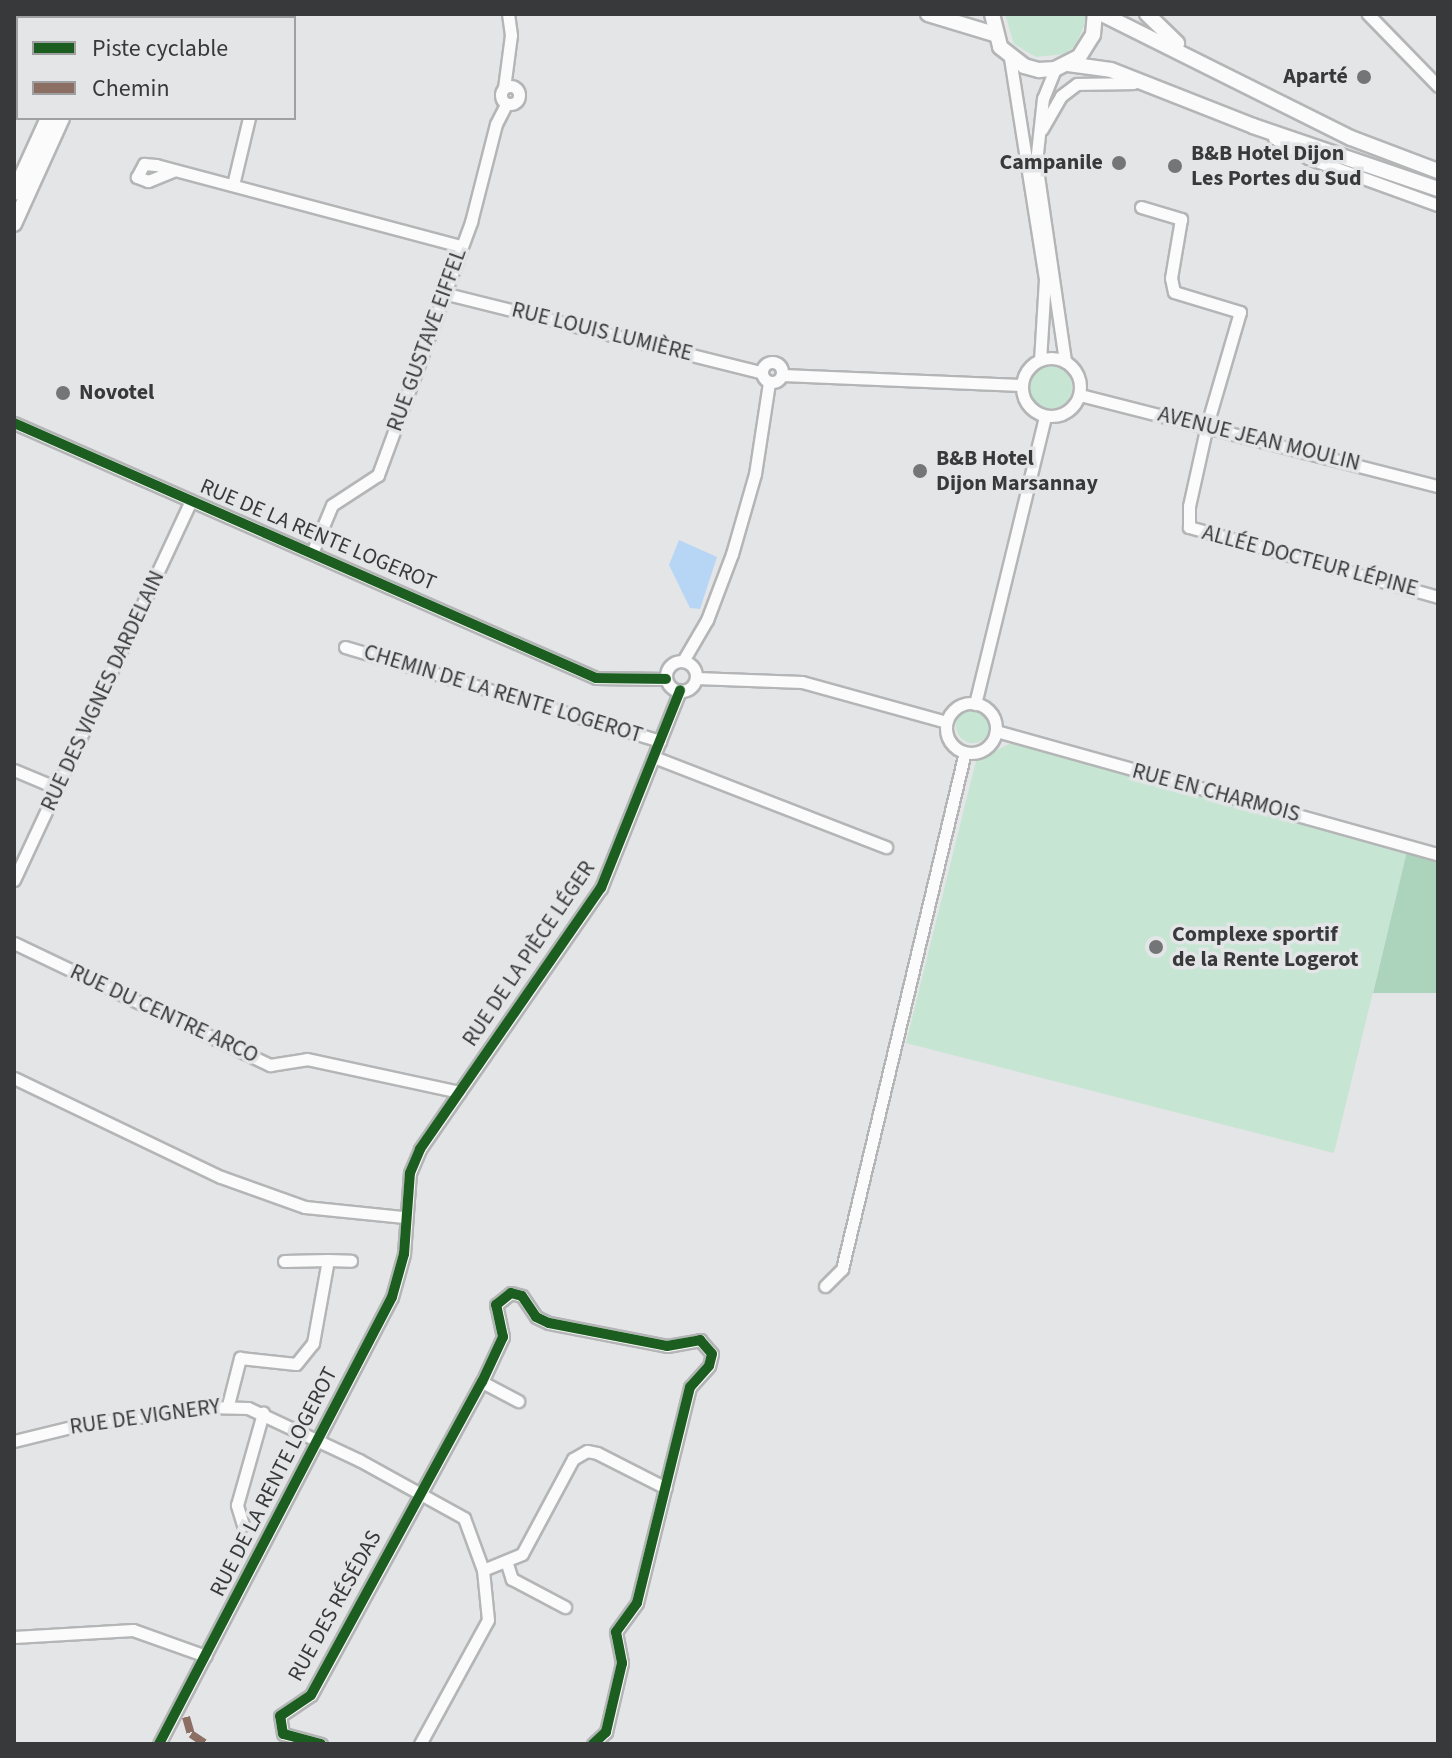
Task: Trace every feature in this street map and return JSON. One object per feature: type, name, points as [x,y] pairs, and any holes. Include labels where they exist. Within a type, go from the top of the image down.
[{"type":"main road","points":[[928,14],[994,34]]},
{"type":"main road","points":[[992,14],[994,34],[1010,58],[1039,70],[1103,67],[1253,126],[1438,189]]},
{"type":"main road","points":[[1062,67],[1087,47],[1095,14]]},
{"type":"main road","points":[[1102,14],[1351,138],[1438,171]]},
{"type":"main road","points":[[1147,14],[1171,39],[1221,72]]},
{"type":"main road","points":[[14,193],[47,120]]},
{"type":"main road","points":[[14,224],[61,120]]},
{"type":"street","name":"RUE GUSTAVE EIFFEL","points":[[312,553],[332,505],[378,475],[461,246],[506,104],[516,103],[520,94],[515,87],[504,88],[511,35],[508,14]]},
{"type":"street","points":[[1368,14],[1438,86]]},
{"type":"street","points":[[1010,58],[1045,279],[1040,360]]},
{"type":"street","points":[[1062,67],[1045,90],[1036,140],[1065,362],[1080,382],[1080,395],[1061,415],[1045,416],[1024,399],[1021,385],[1027,370],[1040,360],[1065,362]]},
{"type":"street","points":[[1036,140],[1068,89],[1089,81],[1156,87]]},
{"type":"street","points":[[233,185],[249,120]]},
{"type":"street","points":[[1253,126],[1308,158],[1438,205]]},
{"type":"street","points":[[173,171],[461,246]]},
{"type":"street","points":[[1141,207],[1181,219],[1171,278],[1174,292],[1240,312],[1207,425]]},
{"type":"street","name":"RUE LOUIS LUMIÈRE","points":[[443,293],[765,377],[772,362],[782,375]]},
{"type":"street","points":[[683,661],[694,668],[696,678],[692,686],[680,690],[666,679],[670,666],[683,661],[707,620],[732,554],[755,474],[765,377],[782,375],[1021,385]]},
{"type":"street","name":"AVENUE JEAN MOULIN","points":[[1080,395],[1438,486]]},
{"type":"street","name":"RUE DE LA RENTE LOGEROT","points":[[14,414],[19,426],[596,678],[666,679]]},
{"type":"street","points":[[975,704],[1045,416]]},
{"type":"street","name":"ALLÉE DOCTEUR LÉPINE","points":[[1207,425],[1189,527],[1438,597]]},
{"type":"street","name":"RUE DES VIGNES DARDELAIN","points":[[14,880],[190,502]]},
{"type":"street","name":"CHEMIN DE LA RENTE LOGEROT","points":[[345,647],[660,741]]},
{"type":"street","points":[[696,678],[802,682],[946,722]]},
{"type":"street","name":"RUE DE LA PIÈCE LÉGER","points":[[406,1231],[404,1217],[420,1149],[601,888],[680,690]]},
{"type":"street","points":[[975,704],[992,715],[996,731],[986,748],[965,752],[951,744],[946,722],[955,709],[975,704]]},
{"type":"street","name":"RUE EN CHARMOIS","points":[[996,731],[1438,854]]},
{"type":"street","points":[[825,1286],[842,1269],[965,752]]},
{"type":"street","points":[[654,757],[886,847]]},
{"type":"street","points":[[14,770],[57,788]]},
{"type":"street","name":"RUE DU CENTRE ARCO","points":[[14,943],[270,1065],[307,1059],[459,1092]]},
{"type":"street","points":[[14,1078],[221,1177],[305,1207],[404,1217]]},
{"type":"street","name":"RUE DE LA RENTE LOGEROT","points":[[159,1744],[392,1297],[406,1231]]},
{"type":"street","points":[[228,1405],[240,1358],[290,1365],[308,1353],[323,1307],[328,1260]]},
{"type":"street","points":[[284,1261],[351,1261]]},
{"type":"street","points":[[420,1493],[482,1382],[503,1337],[496,1305],[511,1293],[522,1296],[536,1317],[549,1323],[667,1346],[693,1339],[706,1343],[712,1360],[690,1387],[637,1603],[616,1632],[622,1663],[606,1732],[598,1743]]},
{"type":"street","points":[[482,1382],[518,1401]]},
{"type":"street","name":"RUE DE VIGNERY","points":[[14,1441],[75,1426],[228,1405],[263,1413],[464,1518],[483,1570],[488,1620],[420,1744]]},
{"type":"street","points":[[243,1525],[237,1505],[263,1413]]},
{"type":"street","points":[[483,1570],[507,1564],[530,1542],[579,1453],[597,1453],[666,1488]]},
{"type":"street","name":"RUE DES RÉSÉDAS","points":[[321,1744],[283,1734],[280,1716],[311,1695],[420,1493]]},
{"type":"street","points":[[507,1564],[512,1579],[565,1607]]},
{"type":"street","points":[[14,1637],[133,1630],[206,1656]]},
{"type":"green space","points":[[1005,14],[1086,14],[1086,21],[1075,46],[1064,54],[1036,57],[1014,44]]},
{"type":"green space","points":[[1050,365],[1065,372],[1072,387],[1065,402],[1050,409],[1035,402],[1028,387],[1035,372]]},
{"type":"green space","points":[[973,709],[985,714],[990,726],[985,738],[973,743],[961,738],[956,726],[961,714]]},
{"type":"green space","name":"Complexe sportif de la Rente Logerot","points":[[1013,742],[1407,851],[1334,1153],[906,1043],[976,761]]},
{"type":"green space","points":[[1407,851],[1438,860],[1438,993],[1373,993]]},
{"type":"water","points":[[679,540],[717,557],[700,609],[690,608],[669,565]]},
{"type":"marked path","points":[[186,1717],[191,1734],[206,1744]]},
{"type":"cycle path","points":[[14,423],[596,678],[666,679]]},
{"type":"cycle path","points":[[159,1744],[392,1297],[404,1254],[410,1173],[420,1149],[601,888],[680,690]]},
{"type":"cycle path","points":[[321,1744],[283,1734],[280,1716],[311,1695],[482,1382],[503,1337],[496,1305],[511,1293],[522,1296],[536,1317],[549,1323],[667,1346],[700,1340],[712,1354],[709,1366],[690,1387],[637,1603],[616,1632],[622,1663],[606,1732],[593,1744]]},
{"type":"place","name":"Aparté","points":[[1364,77]]},
{"type":"place","name":"Campanile","points":[[1119,163]]},
{"type":"place","name":"B&B Hotel Dijon Les Portes du Sud","points":[[1175,166]]},
{"type":"place","name":"Novotel","points":[[63,393]]},
{"type":"place","name":"B&B Hotel Dijon Marsannay","points":[[920,471]]},
{"type":"place","name":"Complexe sportif de la Rente Logerot","points":[[1156,947]]}]
